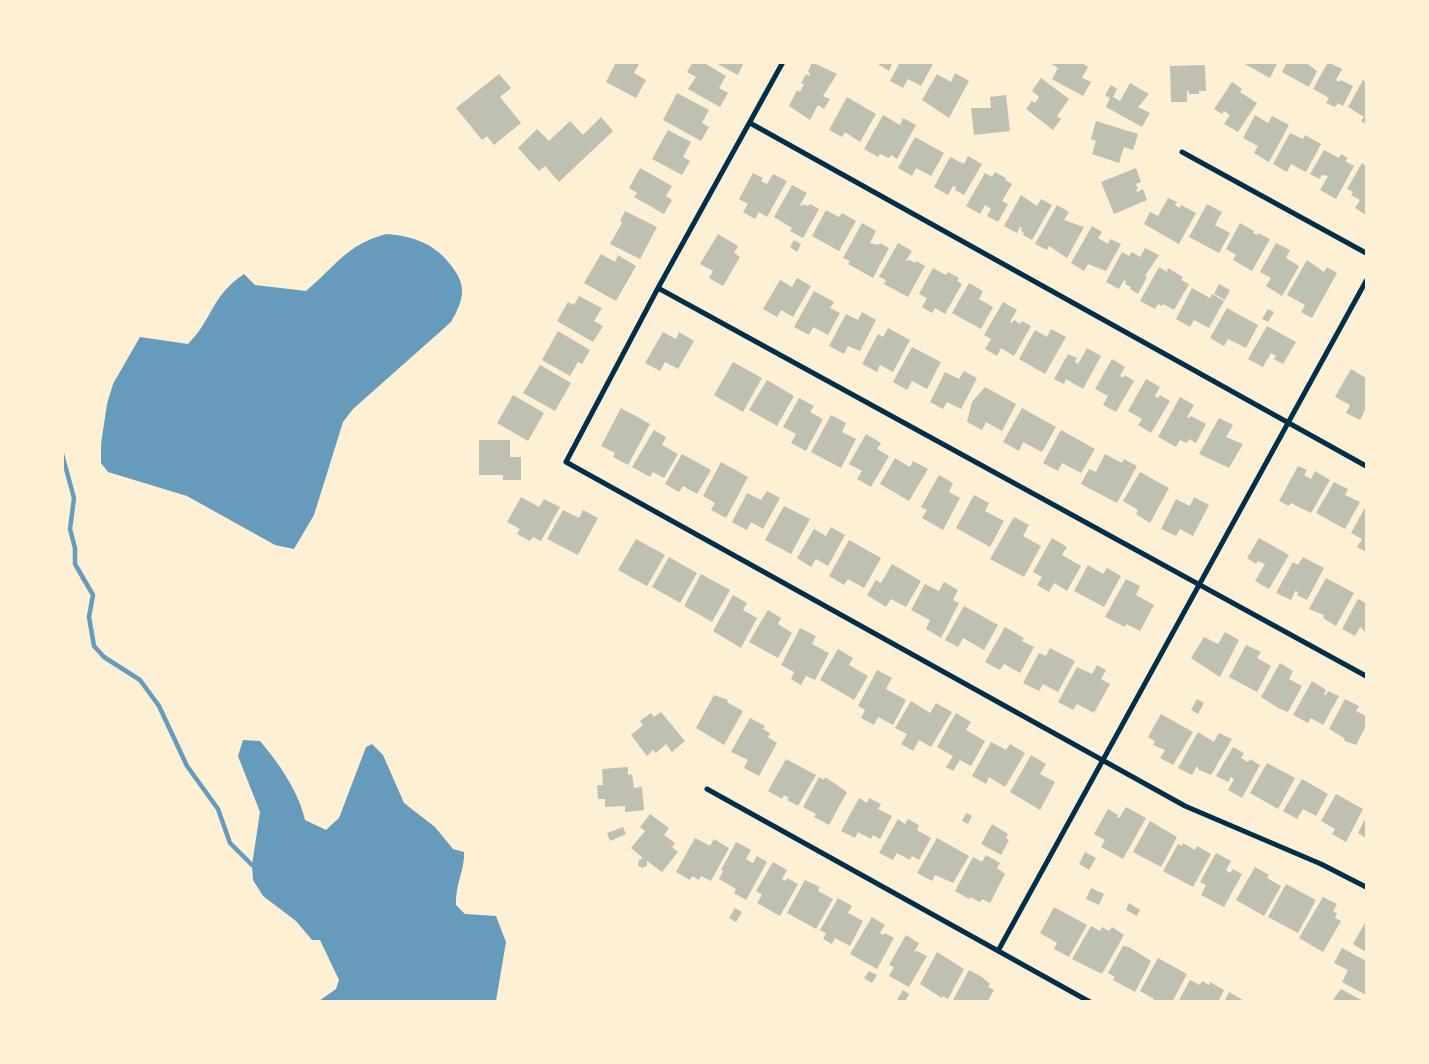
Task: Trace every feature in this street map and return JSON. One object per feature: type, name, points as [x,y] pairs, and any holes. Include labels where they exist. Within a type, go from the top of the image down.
[{"type":"street","points":[[783,62],[658,288],[566,462],[1185,806],[1321,864],[1366,887]]},
{"type":"street","points":[[750,123],[1289,421],[1366,466]]},
{"type":"street","points":[[1182,152],[1366,253]]},
{"type":"street","points":[[998,951],[1366,281]]},
{"type":"street","points":[[658,288],[1366,676]]},
{"type":"street","points":[[707,789],[1090,1002]]},
{"type":"water","points":[[386,234],[415,239],[432,247],[439,253],[453,268],[460,280],[462,286],[461,301],[451,322],[353,409],[343,422],[314,515],[294,549],[275,545],[187,496],[108,472],[101,463],[101,444],[107,404],[113,384],[140,337],[188,344],[203,326],[218,299],[233,282],[244,274],[255,285],[306,291],[351,250]]},
{"type":"water","points":[[243,740],[260,741],[274,758],[293,788],[305,820],[326,830],[339,818],[366,747],[372,744],[383,755],[404,803],[435,827],[453,849],[464,852],[456,905],[465,914],[496,916],[506,942],[496,1001],[319,1001],[336,989],[339,980],[320,940],[312,940],[296,921],[263,896],[253,880],[252,865],[260,812],[238,756]]},
{"type":"building","points":[[616,62],[640,62],[634,73],[646,80],[636,98],[606,82]]},
{"type":"building","points":[[693,62],[703,62],[726,76],[719,88],[728,93],[720,107],[688,89],[696,77],[687,72]]},
{"type":"building","points":[[714,62],[744,62],[738,75]]},
{"type":"building","points":[[812,62],[837,74],[823,96],[830,99],[824,109],[818,105],[810,120],[789,106],[797,90],[800,92],[804,84],[801,83],[806,74],[809,76],[810,73],[808,72]]},
{"type":"building","points":[[875,62],[893,62],[889,71]]},
{"type":"building","points":[[900,62],[934,62],[921,86],[908,79],[903,88],[890,81]]},
{"type":"building","points":[[1048,62],[1080,62],[1088,67],[1082,78],[1091,82],[1083,96],[1052,79],[1058,68]]},
{"type":"building","points":[[1241,62],[1278,62],[1270,78]]},
{"type":"building","points":[[1287,62],[1305,62],[1317,71],[1309,87],[1282,72]]},
{"type":"building","points":[[1328,62],[1342,69],[1336,80],[1339,82],[1341,80],[1353,86],[1343,106],[1338,103],[1335,107],[1326,103],[1329,98],[1313,89]]},
{"type":"building","points":[[1205,65],[1206,91],[1199,91],[1199,94],[1189,94],[1189,91],[1187,91],[1187,102],[1171,102],[1170,66]]},
{"type":"building","points":[[955,73],[969,81],[949,118],[922,100],[937,74],[951,82]]},
{"type":"building","points":[[499,74],[511,88],[500,97],[521,123],[494,145],[487,136],[482,140],[456,108]]},
{"type":"building","points":[[1041,78],[1069,99],[1057,116],[1061,119],[1053,130],[1026,109],[1032,101],[1035,103],[1039,97],[1032,91]]},
{"type":"building","points":[[1363,80],[1366,82],[1366,124],[1361,121],[1364,117],[1348,107]]},
{"type":"building","points":[[1232,82],[1242,89],[1240,92],[1257,103],[1238,132],[1224,124],[1230,115],[1224,111],[1222,114],[1214,109]]},
{"type":"building","points":[[1130,83],[1149,94],[1138,107],[1150,113],[1142,127],[1106,107],[1110,98],[1105,95],[1111,85],[1117,89],[1113,97],[1120,101]]},
{"type":"building","points":[[677,93],[709,110],[702,123],[709,127],[701,141],[663,120]]},
{"type":"building","points":[[1006,95],[1010,131],[974,135],[971,108],[991,108],[990,97]]},
{"type":"building","points":[[847,97],[876,114],[860,142],[845,132],[842,137],[829,130]]},
{"type":"building","points":[[883,115],[900,125],[903,118],[916,125],[897,159],[891,155],[889,158],[880,154],[878,157],[864,149]]},
{"type":"building","points":[[1255,115],[1268,123],[1272,116],[1289,125],[1269,162],[1254,153],[1258,146],[1243,138]]},
{"type":"building","points":[[601,117],[613,131],[559,182],[545,166],[539,171],[518,148],[537,129],[549,141],[570,121],[583,135]]},
{"type":"building","points":[[1096,121],[1138,134],[1133,150],[1124,147],[1119,163],[1092,154],[1096,141],[1091,139]]},
{"type":"building","points":[[668,130],[691,142],[683,157],[690,161],[682,175],[652,159]]},
{"type":"building","points":[[1290,133],[1303,139],[1305,135],[1321,144],[1306,172],[1291,164],[1287,172],[1273,164]]},
{"type":"building","points":[[915,137],[944,153],[931,176],[916,168],[912,176],[898,168]]},
{"type":"building","points":[[1324,150],[1339,158],[1341,154],[1348,158],[1345,161],[1354,166],[1336,199],[1320,190],[1328,176],[1322,175],[1319,179],[1310,174]]},
{"type":"building","points":[[968,156],[982,164],[964,195],[955,190],[956,187],[953,186],[948,195],[934,187],[950,157],[964,164]]},
{"type":"building","points":[[1362,163],[1366,166],[1366,215],[1355,208],[1360,200],[1351,195],[1353,192],[1347,189]]},
{"type":"building","points":[[640,168],[672,186],[666,196],[672,200],[664,214],[634,197],[637,193],[629,188]]},
{"type":"building","points":[[1136,168],[1141,182],[1136,184],[1138,189],[1136,190],[1137,192],[1143,189],[1147,200],[1114,214],[1101,182]]},
{"type":"building","points":[[995,172],[1012,184],[1002,201],[1008,204],[998,222],[987,216],[991,209],[985,205],[980,214],[966,206],[985,173],[992,177]]},
{"type":"building","points":[[753,173],[763,178],[761,181],[767,184],[773,174],[787,181],[767,217],[759,212],[755,219],[743,212],[748,204],[739,199]]},
{"type":"building","points":[[792,185],[807,193],[800,205],[808,206],[810,204],[819,209],[803,238],[790,231],[792,228],[774,217]]},
{"type":"building","points":[[1021,195],[1037,206],[1041,199],[1052,205],[1032,240],[1023,235],[1024,233],[1020,227],[1017,233],[1004,226]]},
{"type":"building","points":[[1168,198],[1177,202],[1175,205],[1180,208],[1181,205],[1196,213],[1179,244],[1144,224],[1150,212],[1158,216]]},
{"type":"building","points":[[1207,204],[1222,212],[1215,225],[1230,233],[1219,253],[1189,237]]},
{"type":"building","points":[[1057,205],[1069,212],[1064,220],[1084,227],[1067,258],[1049,246],[1047,250],[1035,244]]},
{"type":"building","points":[[826,210],[839,217],[842,213],[856,221],[839,251],[812,236]]},
{"type":"building","points":[[625,211],[657,227],[640,259],[610,244],[622,223],[620,221]]},
{"type":"building","points":[[862,223],[876,231],[870,243],[879,245],[880,243],[889,248],[873,278],[848,264],[850,261],[843,258]]},
{"type":"building","points":[[1240,223],[1254,231],[1253,233],[1257,235],[1258,233],[1270,239],[1252,271],[1233,260],[1236,255],[1226,249]]},
{"type":"building","points":[[1092,226],[1102,232],[1098,238],[1108,244],[1110,239],[1121,244],[1106,271],[1088,264],[1084,271],[1071,263]]},
{"type":"building","points":[[718,234],[738,246],[734,253],[740,257],[723,286],[709,278],[713,271],[700,264]]},
{"type":"building","points":[[794,240],[801,244],[797,252],[790,247]]},
{"type":"building","points":[[898,243],[912,251],[906,261],[910,260],[915,263],[916,261],[925,266],[908,297],[884,284],[886,280],[879,277]]},
{"type":"building","points":[[1276,243],[1290,250],[1286,258],[1299,266],[1282,296],[1266,286],[1271,278],[1260,272]]},
{"type":"building","points":[[1145,248],[1159,255],[1145,276],[1147,277],[1138,294],[1125,284],[1126,281],[1124,280],[1119,289],[1106,282],[1122,252],[1129,256],[1132,252],[1140,257]]},
{"type":"building","points":[[601,254],[615,262],[618,255],[636,266],[616,301],[584,283]]},
{"type":"building","points":[[1307,260],[1324,272],[1327,267],[1337,273],[1312,318],[1301,312],[1305,305],[1287,295]]},
{"type":"building","points":[[1159,267],[1167,272],[1168,268],[1183,277],[1181,280],[1189,284],[1174,310],[1163,304],[1162,306],[1158,304],[1155,309],[1140,301]]},
{"type":"building","points":[[933,268],[946,275],[948,272],[959,278],[957,281],[962,284],[945,314],[935,308],[932,313],[922,307],[927,298],[919,294]]},
{"type":"building","points":[[797,278],[811,286],[793,317],[781,310],[777,317],[763,309],[780,280],[792,287]]},
{"type":"building","points":[[969,283],[983,291],[979,299],[993,307],[981,329],[952,313]]},
{"type":"building","points":[[1219,284],[1230,290],[1225,300],[1214,294]]},
{"type":"building","points":[[1192,288],[1210,298],[1212,294],[1224,301],[1209,328],[1194,320],[1190,327],[1176,319]]},
{"type":"building","points":[[814,291],[834,302],[830,308],[840,313],[828,335],[813,327],[809,335],[794,327]]},
{"type":"building","points":[[579,296],[602,308],[594,321],[603,326],[593,342],[557,321],[568,302],[574,305]]},
{"type":"building","points":[[1003,302],[1017,310],[1010,322],[1012,323],[1014,320],[1020,324],[1022,321],[1031,326],[1014,356],[1001,348],[997,356],[985,349],[991,339],[984,335]]},
{"type":"building","points":[[1227,308],[1258,325],[1246,348],[1228,339],[1224,346],[1210,338]]},
{"type":"building","points":[[1268,309],[1274,312],[1268,322],[1262,319]]},
{"type":"building","points":[[862,312],[876,320],[860,351],[848,346],[844,354],[829,346],[846,314],[858,320]]},
{"type":"building","points":[[1267,326],[1296,342],[1283,364],[1274,359],[1276,356],[1271,353],[1263,367],[1248,359]]},
{"type":"building","points":[[888,328],[910,340],[893,372],[880,365],[877,372],[862,364],[878,334],[883,337]]},
{"type":"building","points":[[1051,329],[1066,337],[1045,374],[1019,359],[1035,330],[1047,337]]},
{"type":"building","points":[[558,331],[590,350],[582,364],[578,362],[570,376],[542,360]]},
{"type":"building","points":[[663,332],[676,339],[679,332],[694,341],[678,369],[665,362],[660,371],[645,363]]},
{"type":"building","points":[[912,347],[941,362],[927,389],[912,381],[907,390],[893,382]]},
{"type":"building","points":[[1087,348],[1101,356],[1083,389],[1066,379],[1064,384],[1054,379],[1068,354],[1077,358],[1075,362],[1078,364]]},
{"type":"building","points":[[1112,359],[1125,367],[1120,376],[1123,378],[1125,375],[1134,381],[1116,412],[1103,405],[1108,396],[1095,389]]},
{"type":"building","points":[[733,362],[762,378],[743,412],[714,395]]},
{"type":"building","points":[[540,365],[571,383],[555,411],[523,393]]},
{"type":"building","points":[[1351,369],[1366,378],[1366,408],[1360,420],[1346,413],[1350,405],[1335,397]]},
{"type":"building","points":[[964,371],[977,378],[961,409],[947,402],[943,409],[930,402],[945,372],[959,379]]},
{"type":"building","points":[[1146,379],[1160,387],[1155,396],[1158,398],[1160,395],[1170,401],[1151,433],[1138,425],[1142,419],[1128,411]]},
{"type":"building","points":[[767,380],[794,396],[777,426],[749,410]]},
{"type":"building","points":[[985,387],[1016,404],[1002,431],[986,422],[982,430],[967,422],[972,402]]},
{"type":"building","points":[[513,395],[544,413],[528,441],[497,423]]},
{"type":"building","points":[[1180,397],[1194,405],[1187,417],[1190,418],[1191,416],[1206,424],[1196,443],[1189,439],[1187,443],[1180,440],[1176,447],[1158,437]]},
{"type":"building","points":[[799,398],[814,406],[810,412],[823,419],[806,451],[791,443],[796,434],[783,427]]},
{"type":"building","points":[[621,408],[650,424],[628,465],[613,457],[615,453],[601,446]]},
{"type":"building","points":[[1022,408],[1056,427],[1042,452],[1023,442],[1019,451],[1003,442]]},
{"type":"building","points":[[831,415],[846,423],[842,432],[856,439],[841,468],[811,452]]},
{"type":"building","points":[[1219,418],[1233,425],[1226,437],[1243,444],[1229,468],[1199,454]]},
{"type":"building","points":[[654,430],[666,437],[662,445],[678,454],[664,478],[653,472],[650,477],[632,467]]},
{"type":"building","points":[[1061,430],[1095,449],[1081,473],[1062,463],[1058,471],[1043,463]]},
{"type":"building","points":[[866,434],[881,443],[877,449],[889,456],[871,487],[857,479],[862,471],[849,464]]},
{"type":"building","points":[[479,440],[510,440],[510,457],[521,457],[521,480],[503,480],[503,475],[479,475]]},
{"type":"building","points":[[682,454],[711,470],[697,494],[683,486],[679,492],[665,484]]},
{"type":"building","points":[[1105,454],[1122,463],[1124,459],[1137,466],[1117,503],[1081,484],[1089,469],[1096,472]]},
{"type":"building","points":[[895,458],[910,467],[913,461],[928,469],[909,501],[880,484]]},
{"type":"building","points":[[721,462],[748,477],[726,518],[711,510],[715,503],[703,496]]},
{"type":"building","points":[[1298,466],[1307,470],[1304,475],[1311,479],[1315,471],[1330,480],[1311,513],[1291,503],[1289,506],[1279,501]]},
{"type":"building","points":[[1140,472],[1169,488],[1150,523],[1136,514],[1138,510],[1123,501]]},
{"type":"building","points":[[939,475],[953,483],[949,492],[960,498],[943,530],[922,518],[927,510],[921,507]]},
{"type":"building","points":[[1334,482],[1348,489],[1345,495],[1360,502],[1345,529],[1316,513]]},
{"type":"building","points":[[767,491],[780,498],[763,529],[751,522],[747,530],[732,522],[747,493],[761,500]]},
{"type":"building","points":[[974,495],[989,503],[985,511],[1004,521],[990,547],[956,528]]},
{"type":"building","points":[[521,497],[539,507],[544,499],[560,507],[541,541],[533,537],[530,541],[517,534],[520,529],[507,522]]},
{"type":"building","points":[[1194,497],[1209,505],[1193,536],[1180,529],[1176,536],[1161,529],[1176,499],[1190,506]]},
{"type":"building","points":[[784,506],[810,519],[791,554],[765,540]]},
{"type":"building","points":[[1366,506],[1366,552],[1357,547],[1362,539],[1351,533]]},
{"type":"building","points":[[563,510],[579,518],[583,510],[598,518],[578,555],[547,539]]},
{"type":"building","points":[[1014,517],[1029,525],[1023,536],[1041,546],[1024,577],[990,559]]},
{"type":"building","points":[[831,527],[845,535],[828,566],[816,559],[811,567],[797,558],[814,529],[826,536]]},
{"type":"building","points":[[1052,538],[1067,547],[1062,555],[1081,566],[1067,591],[1054,583],[1049,592],[1037,585],[1042,577],[1033,572]]},
{"type":"building","points":[[1259,538],[1289,555],[1269,589],[1255,581],[1265,564],[1258,561],[1256,564],[1247,558]]},
{"type":"building","points":[[636,539],[665,555],[647,586],[618,570]]},
{"type":"building","points":[[849,540],[881,558],[864,588],[848,579],[844,585],[829,576]]},
{"type":"building","points":[[669,557],[697,573],[680,603],[652,587]]},
{"type":"building","points":[[1303,557],[1324,568],[1307,600],[1297,595],[1298,592],[1295,591],[1291,600],[1276,593],[1293,562],[1298,565]]},
{"type":"building","points":[[892,564],[921,581],[906,607],[891,599],[886,607],[867,595],[876,580],[881,583]]},
{"type":"building","points":[[1088,565],[1103,574],[1107,568],[1121,576],[1104,607],[1074,591]]},
{"type":"building","points":[[701,574],[730,590],[712,622],[684,606]]},
{"type":"building","points":[[1326,578],[1354,593],[1336,626],[1323,618],[1324,615],[1309,609]]},
{"type":"building","points":[[1126,579],[1140,586],[1136,595],[1154,605],[1140,631],[1126,624],[1125,627],[1105,617]]},
{"type":"building","points":[[944,582],[958,590],[953,600],[959,603],[941,638],[926,629],[930,620],[911,610],[925,584],[939,591]]},
{"type":"building","points":[[733,595],[747,603],[743,610],[757,618],[741,648],[713,631]]},
{"type":"building","points":[[1358,599],[1366,603],[1366,633],[1360,627],[1355,636],[1342,629]]},
{"type":"building","points":[[964,606],[998,625],[984,650],[963,638],[958,647],[945,640]]},
{"type":"building","points":[[768,610],[781,618],[778,624],[792,633],[778,658],[749,642]]},
{"type":"building","points":[[1005,627],[1024,638],[1022,641],[1034,647],[1020,673],[1004,664],[1000,670],[985,662]]},
{"type":"building","points":[[800,628],[816,636],[812,644],[829,653],[815,680],[806,676],[801,685],[791,679],[794,672],[781,665]]},
{"type":"building","points":[[1225,632],[1239,640],[1220,677],[1191,658],[1204,637],[1218,644]]},
{"type":"building","points":[[1246,645],[1261,652],[1257,658],[1271,666],[1257,692],[1229,677]]},
{"type":"building","points":[[1050,648],[1075,661],[1058,692],[1043,684],[1039,691],[1023,683],[1039,653],[1046,656]]},
{"type":"building","points":[[838,649],[853,658],[849,665],[868,676],[854,700],[820,680]]},
{"type":"building","points":[[1280,663],[1293,671],[1289,679],[1302,686],[1288,712],[1261,697]]},
{"type":"building","points":[[1097,665],[1106,670],[1101,679],[1110,684],[1094,713],[1077,704],[1073,710],[1058,702],[1077,667],[1092,674]]},
{"type":"building","points":[[877,670],[892,678],[886,689],[906,700],[893,725],[878,717],[874,725],[861,718],[865,710],[858,706]]},
{"type":"building","points":[[1312,681],[1326,690],[1324,694],[1326,695],[1328,691],[1339,696],[1323,725],[1311,718],[1308,723],[1293,715]]},
{"type":"building","points":[[714,695],[728,700],[727,702],[743,711],[724,745],[696,728]]},
{"type":"building","points":[[1197,699],[1204,703],[1198,714],[1191,710]]},
{"type":"building","points":[[1345,699],[1359,706],[1356,711],[1366,716],[1366,726],[1356,745],[1345,741],[1344,738],[1329,729]]},
{"type":"building","points":[[911,701],[930,713],[936,703],[952,712],[931,747],[919,740],[913,751],[901,744],[907,734],[895,728]]},
{"type":"building","points":[[661,712],[685,741],[672,752],[666,744],[656,753],[653,750],[647,756],[631,735],[643,725],[640,721],[651,713],[654,717]]},
{"type":"building","points":[[956,713],[971,722],[966,730],[985,741],[971,766],[960,760],[953,771],[946,767],[953,756],[937,747]]},
{"type":"building","points":[[1161,714],[1193,732],[1173,765],[1160,758],[1165,750],[1153,745],[1155,741],[1148,737]]},
{"type":"building","points":[[750,718],[765,726],[763,729],[770,733],[768,737],[777,743],[759,776],[744,768],[748,760],[731,752]]},
{"type":"building","points":[[1198,732],[1214,742],[1219,733],[1232,739],[1211,775],[1199,770],[1197,766],[1192,775],[1178,768]]},
{"type":"building","points":[[991,742],[1006,750],[1010,744],[1025,753],[1005,787],[989,777],[986,784],[972,776]]},
{"type":"building","points":[[1233,747],[1244,753],[1241,758],[1248,762],[1250,759],[1260,765],[1242,798],[1228,790],[1234,779],[1231,777],[1228,782],[1216,776]]},
{"type":"building","points":[[1031,755],[1046,764],[1040,774],[1055,782],[1040,810],[1010,792]]},
{"type":"building","points":[[786,759],[816,775],[798,806],[787,800],[789,798],[784,795],[782,799],[768,791]]},
{"type":"building","points":[[1267,763],[1295,778],[1278,809],[1250,793]]},
{"type":"building","points":[[628,767],[628,775],[632,774],[634,788],[642,787],[644,810],[625,812],[625,806],[605,807],[605,799],[598,799],[597,785],[603,785],[602,769]]},
{"type":"building","points":[[819,777],[824,780],[825,777],[847,792],[829,825],[814,817],[816,814],[803,807]]},
{"type":"building","points":[[1302,779],[1328,794],[1316,816],[1303,809],[1297,819],[1283,811]]},
{"type":"building","points":[[1336,794],[1363,809],[1346,842],[1332,834],[1335,829],[1321,821]]},
{"type":"building","points":[[859,798],[867,803],[869,798],[881,804],[878,809],[892,816],[880,839],[873,835],[871,839],[858,832],[855,838],[841,831]]},
{"type":"building","points":[[1126,807],[1146,818],[1123,859],[1101,847],[1105,840],[1094,834],[1108,809],[1118,815],[1117,817],[1119,818]]},
{"type":"building","points":[[966,813],[972,816],[968,824],[962,821]]},
{"type":"building","points":[[650,814],[669,828],[664,835],[675,843],[672,847],[678,852],[662,872],[647,861],[647,866],[642,868],[638,865],[639,860],[643,858],[631,848],[645,831],[640,827]]},
{"type":"building","points":[[1366,817],[1366,838],[1358,833]]},
{"type":"building","points":[[898,819],[905,824],[908,819],[919,825],[917,830],[931,838],[919,860],[912,856],[910,860],[897,853],[893,860],[879,853]]},
{"type":"building","points":[[1150,821],[1177,837],[1161,867],[1133,852]]},
{"type":"building","points":[[992,824],[1008,834],[1006,838],[1009,840],[1001,855],[981,844]]},
{"type":"building","points":[[623,827],[626,834],[610,841],[607,833]]},
{"type":"building","points":[[695,838],[710,846],[714,839],[729,848],[711,881],[701,876],[699,880],[692,876],[690,880],[676,872]]},
{"type":"building","points":[[937,838],[969,856],[953,883],[935,875],[932,881],[917,873]]},
{"type":"building","points":[[736,842],[751,850],[746,859],[753,863],[757,856],[767,862],[746,900],[734,893],[736,889],[719,879],[723,871],[721,870]]},
{"type":"building","points":[[1183,843],[1195,850],[1197,846],[1211,854],[1193,887],[1163,871],[1178,844],[1182,846]]},
{"type":"building","points":[[1085,852],[1096,858],[1089,870],[1079,864]]},
{"type":"building","points":[[1216,853],[1231,861],[1226,870],[1230,873],[1233,869],[1242,874],[1224,907],[1201,895],[1206,885],[1200,882]]},
{"type":"building","points":[[986,855],[1000,863],[997,868],[1005,874],[990,903],[982,899],[980,902],[970,897],[969,899],[955,891],[973,857],[982,862]]},
{"type":"building","points":[[773,862],[787,870],[782,879],[786,881],[787,878],[798,884],[780,916],[757,903],[762,895],[756,891]]},
{"type":"building","points":[[1255,867],[1269,875],[1267,878],[1281,886],[1264,916],[1236,900]]},
{"type":"building","points":[[805,880],[820,887],[818,891],[833,899],[816,929],[787,913]]},
{"type":"building","points":[[1286,884],[1316,900],[1298,933],[1268,917]]},
{"type":"building","points":[[1091,888],[1104,894],[1099,905],[1086,899]]},
{"type":"building","points":[[1323,897],[1337,904],[1333,911],[1337,913],[1335,918],[1341,921],[1323,952],[1299,938]]},
{"type":"building","points":[[838,898],[852,906],[848,913],[863,921],[850,946],[835,938],[832,944],[823,939],[826,933],[820,930]]},
{"type":"building","points":[[1129,903],[1140,910],[1137,916],[1126,910]]},
{"type":"building","points":[[1054,907],[1087,925],[1069,957],[1054,949],[1057,943],[1040,933]]},
{"type":"building","points":[[735,908],[742,912],[736,922],[729,918]]},
{"type":"building","points":[[872,917],[885,925],[880,933],[883,935],[885,933],[894,938],[877,969],[850,954]]},
{"type":"building","points":[[1366,921],[1366,952],[1353,944]]},
{"type":"building","points":[[1091,926],[1100,931],[1102,927],[1109,931],[1112,927],[1124,935],[1102,974],[1072,959]]},
{"type":"building","points":[[906,935],[919,943],[914,952],[917,951],[927,956],[909,987],[889,976],[894,967],[889,965]]},
{"type":"building","points":[[1123,946],[1129,947],[1151,961],[1135,992],[1113,980],[1115,977],[1108,973]]},
{"type":"building","points":[[1342,948],[1366,961],[1366,995],[1342,982],[1348,970],[1334,963]]},
{"type":"building","points":[[937,952],[964,969],[948,999],[943,996],[942,998],[920,984]]},
{"type":"building","points":[[1158,958],[1187,974],[1172,1002],[1152,1002],[1154,999],[1140,991]]},
{"type":"building","points":[[969,970],[982,977],[990,984],[988,987],[994,990],[987,1002],[952,1002]]},
{"type":"building","points":[[869,971],[877,975],[872,983],[864,978]]},
{"type":"building","points":[[1190,980],[1200,985],[1202,981],[1209,985],[1210,982],[1224,990],[1218,1002],[1178,1002]]},
{"type":"building","points":[[1341,989],[1365,1002],[1332,1001]]},
{"type":"building","points":[[903,990],[909,994],[905,1002],[900,1002],[897,1000]]},
{"type":"building","points":[[1229,992],[1246,1002],[1224,1002]]},
{"type":"waterway","points":[[62,454],[74,498],[70,529],[75,548],[75,564],[93,595],[89,617],[94,646],[104,657],[140,680],[159,706],[187,766],[218,809],[230,843],[252,865],[256,866]]}]
